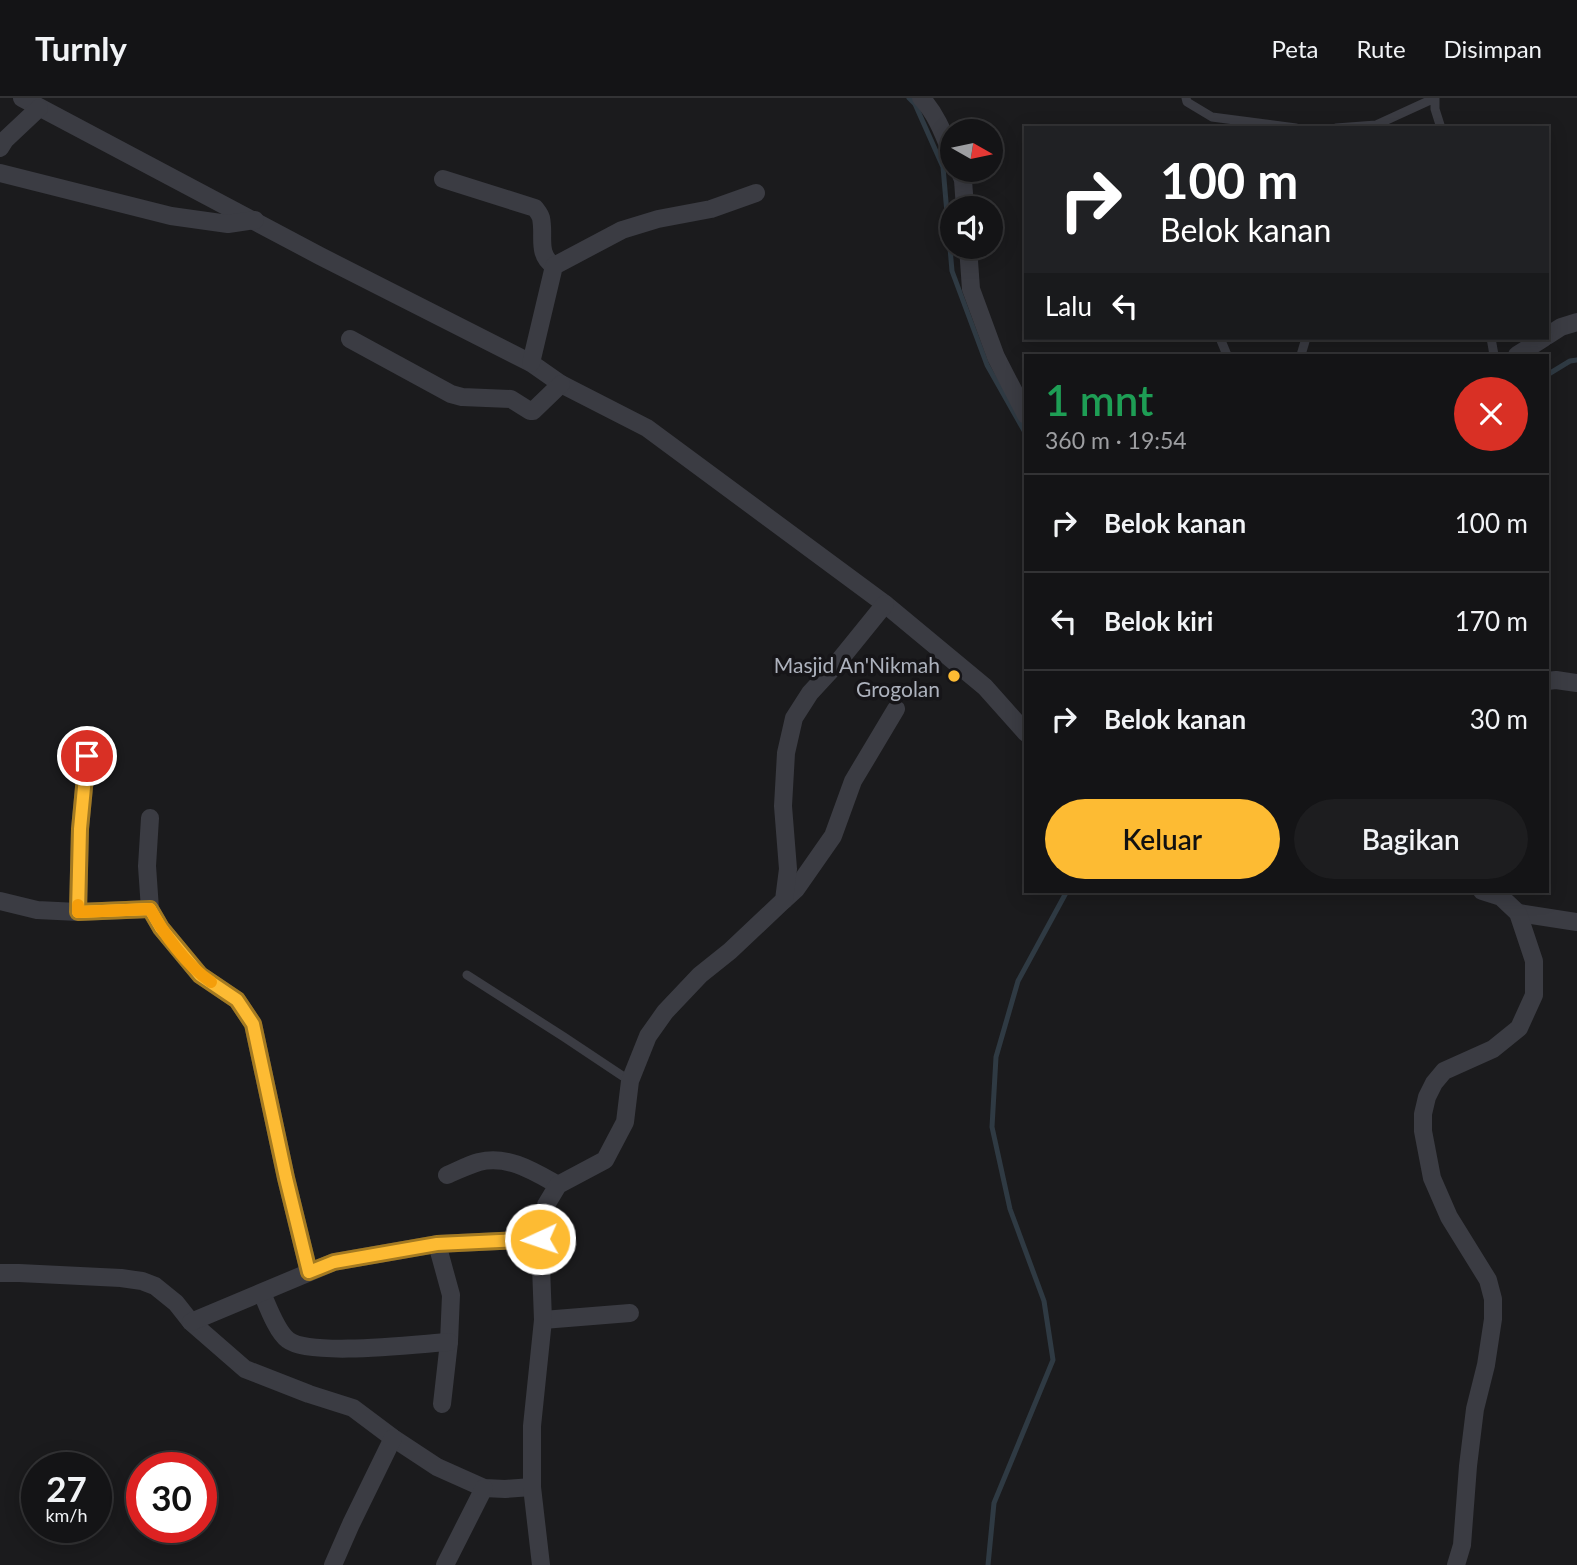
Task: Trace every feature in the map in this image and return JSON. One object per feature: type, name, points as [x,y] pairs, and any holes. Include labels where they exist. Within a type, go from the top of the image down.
[{"type":"street","points":[[22,98],[531,363],[561,384],[647,428],[885,604],[985,687],[1024,731]]},
{"type":"street","points":[[921,98],[940,126]]},
{"type":"street","points":[[0,148],[39,108]]},
{"type":"street","points":[[0,173],[171,216],[228,224],[255,220]]},
{"type":"street","points":[[443,179],[536,208],[541,218],[543,255],[547,262],[554,266]]},
{"type":"street","points":[[531,363],[554,266],[622,230],[658,219],[710,209],[756,193]]},
{"type":"street","points":[[969,259],[971,289],[996,357],[1024,411]]},
{"type":"street","points":[[1549,335],[1561,327],[1577,322]]},
{"type":"street","points":[[350,340],[457,396],[511,399],[533,411],[561,384]]},
{"type":"street","points":[[1519,354],[1541,340]]},
{"type":"street","points":[[784,901],[788,870],[783,806],[786,753],[794,718],[810,693],[885,604]]},
{"type":"street","points":[[1549,681],[1577,683]]},
{"type":"street","points":[[541,1565],[532,1488],[532,1426],[543,1320],[540,1239],[546,1205],[558,1185],[606,1160],[625,1122],[630,1081],[648,1036],[665,1012],[699,975],[730,951],[796,888],[833,836],[853,781],[896,709]]},
{"type":"street","points":[[78,912],[80,829],[87,756]]},
{"type":"street","points":[[150,818],[147,866],[150,909],[161,928],[200,975],[237,1000],[253,1024],[309,1272]]},
{"type":"street","points":[[1456,1565],[1462,1545],[1475,1409],[1486,1365],[1493,1319],[1493,1299],[1488,1280],[1450,1217],[1432,1178],[1423,1131],[1423,1114],[1427,1097],[1444,1071],[1493,1049],[1519,1028],[1534,995],[1534,961],[1518,913],[1502,897],[1489,893]]},
{"type":"street","points":[[0,901],[37,910],[78,912],[150,909]]},
{"type":"street","points":[[1518,913],[1577,922]]},
{"type":"street","points":[[447,1175],[477,1163],[506,1160],[558,1185]]},
{"type":"street","points":[[191,1322],[334,1262],[437,1244],[540,1239]]},
{"type":"street","points":[[437,1244],[451,1295],[442,1404]]},
{"type":"street","points":[[0,1273],[121,1278],[155,1286],[245,1369],[353,1408],[437,1467],[484,1488],[532,1488]]},
{"type":"street","points":[[262,1293],[282,1335],[294,1344],[320,1349],[449,1342]]},
{"type":"street","points":[[543,1320],[630,1313]]},
{"type":"street","points":[[333,1565],[393,1438]]},
{"type":"street","points":[[445,1565],[484,1488]]},
{"type":"lane","points":[[1186,98],[1187,102],[1212,117],[1281,126]]},
{"type":"lane","points":[[1363,126],[1376,125],[1435,98],[1434,126]]},
{"type":"lane","points":[[1435,109],[1440,126]]},
{"type":"lane","points":[[467,975],[630,1081]]},
{"type":"waterway","points":[[909,98],[915,104],[943,167],[952,271],[987,365],[1024,430]]},
{"type":"waterway","points":[[1549,374],[1570,361],[1577,360]]},
{"type":"waterway","points":[[988,1565],[994,1503],[1053,1360],[1044,1301],[1010,1209],[992,1127],[996,1057],[1018,981],[1066,893]]},
{"type":"slow traffic","points":[[78,905],[78,912],[150,909],[161,928],[200,975],[211,982]]},
{"type":"place","name":"Masjid An'Nikmah Grogolan","points":[[954,676]]},
{"type":"route","points":[[87,756],[80,829],[78,912],[150,909],[161,928],[200,975],[237,1000],[253,1024],[309,1272],[334,1262],[437,1244],[540,1239]]}]
